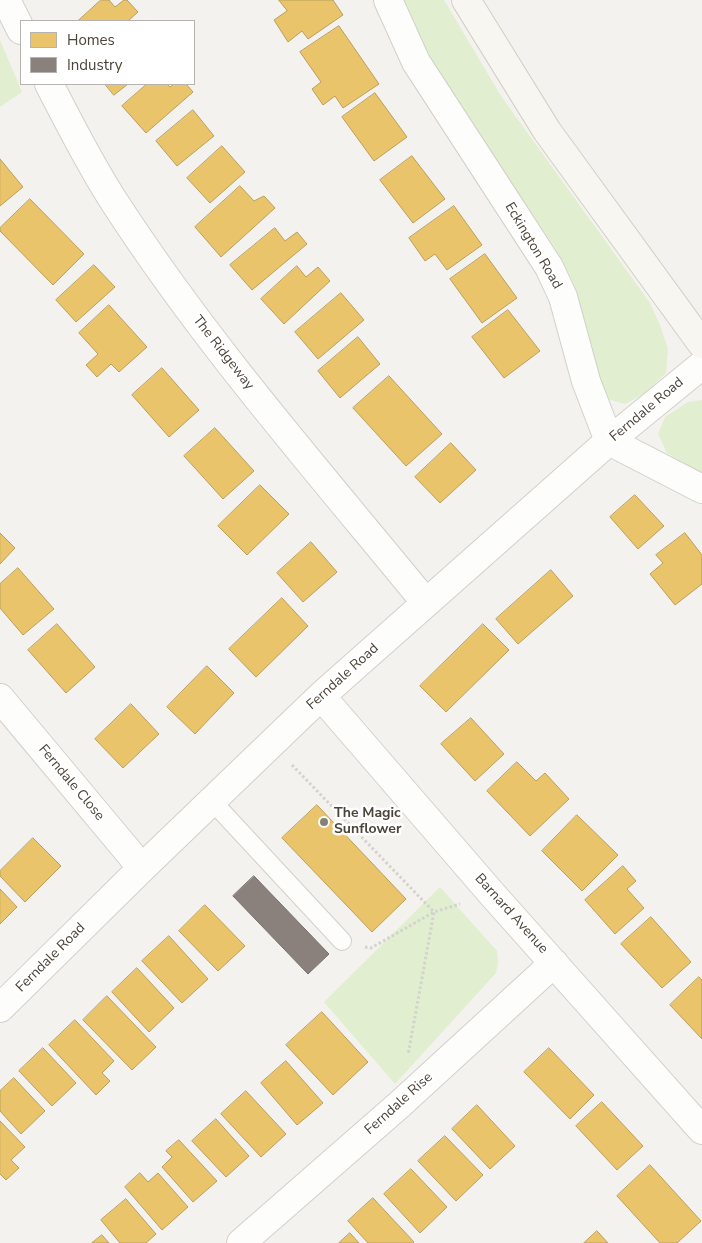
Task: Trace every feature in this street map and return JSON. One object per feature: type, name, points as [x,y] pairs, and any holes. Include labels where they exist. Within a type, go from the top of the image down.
[{"type":"main road","points":[[466,0],[547,131],[702,344]]},
{"type":"street","points":[[6,0],[20,28]]},
{"type":"street","name":"Eckington Road","points":[[388,0],[416,62],[549,267],[563,297],[586,381],[610,442]]},
{"type":"street","name":"The Ridgeway","points":[[49,85],[114,202],[222,355],[426,603]]},
{"type":"street","name":"Ferndale Road","points":[[0,1008],[321,696],[610,442],[702,364]]},
{"type":"street","points":[[610,442],[702,489]]},
{"type":"street","name":"Barnard Avenue","points":[[321,696],[492,894],[702,1130]]},
{"type":"street","name":"Ferndale Close","points":[[0,698],[142,868]]},
{"type":"street","name":"Ferndale Rise","points":[[241,1243],[399,1105],[554,963]]},
{"type":"lane","points":[[212,801],[342,941]]},
{"type":"path","points":[[271,743],[434,912]]},
{"type":"path","points":[[342,941],[371,948],[434,912],[492,894]]},
{"type":"path","points":[[408,1057],[434,912]]},
{"type":"green space","points":[[400,0],[444,0],[501,96],[650,303],[668,349],[666,373],[644,394],[625,404],[608,399],[595,372],[574,284],[556,249],[447,88]]},
{"type":"green space","points":[[0,40],[22,92],[0,107]]},
{"type":"green space","points":[[702,400],[702,474],[667,453],[658,434],[665,417],[688,402]]},
{"type":"green space","points":[[440,887],[497,951],[498,963],[496,973],[395,1084],[324,1002]]},
{"type":"building: Homes","points":[[101,0],[109,0],[115,7],[124,0],[127,0],[138,12],[129,20],[79,20]]},
{"type":"building: Homes","points":[[279,0],[333,0],[343,15],[308,39],[302,31],[288,42],[274,20],[287,11]]},
{"type":"building: Homes","points":[[339,26],[379,84],[343,108],[335,96],[323,105],[312,89],[321,82],[300,52]]},
{"type":"building: Homes","points":[[106,85],[127,85],[114,95]]},
{"type":"building: Homes","points":[[146,85],[168,85],[170,87],[173,85],[187,85],[193,92],[146,133],[122,106]]},
{"type":"building: Homes","points":[[375,93],[407,137],[374,161],[342,117]]},
{"type":"building: Homes","points":[[193,110],[214,136],[177,166],[156,141]]},
{"type":"building: Homes","points":[[222,146],[245,172],[210,203],[187,178]]},
{"type":"building: Homes","points":[[412,156],[445,199],[413,223],[380,180]]},
{"type":"building: Homes","points":[[0,159],[23,187],[0,206]]},
{"type":"building: Homes","points":[[240,186],[254,201],[264,196],[275,208],[221,257],[195,227]]},
{"type":"building: Homes","points":[[30,199],[84,254],[53,285],[0,231],[0,228]]},
{"type":"building: Homes","points":[[454,206],[482,245],[447,270],[435,254],[425,261],[409,238]]},
{"type":"building: Homes","points":[[275,228],[285,241],[297,232],[307,244],[252,290],[230,265]]},
{"type":"building: Homes","points":[[485,254],[517,298],[482,323],[450,279]]},
{"type":"building: Homes","points":[[94,265],[115,287],[76,322],[56,300]]},
{"type":"building: Homes","points":[[297,266],[306,277],[318,267],[330,281],[284,324],[261,299]]},
{"type":"building: Homes","points":[[341,293],[364,320],[318,359],[295,332]]},
{"type":"building: Homes","points":[[109,305],[147,347],[119,372],[111,364],[97,377],[86,365],[98,354],[79,333]]},
{"type":"building: Homes","points":[[508,310],[540,351],[504,378],[472,337]]},
{"type":"building: Homes","points":[[358,337],[380,364],[340,398],[318,371]]},
{"type":"building: Homes","points":[[162,368],[199,410],[169,437],[132,395]]},
{"type":"building: Homes","points":[[389,376],[442,434],[406,466],[353,408]]},
{"type":"building: Homes","points":[[215,428],[254,471],[223,499],[184,456]]},
{"type":"building: Homes","points":[[451,443],[476,470],[440,503],[415,477]]},
{"type":"building: Homes","points":[[260,485],[289,514],[247,555],[218,526]]},
{"type":"building: Homes","points":[[635,495],[664,526],[638,549],[610,517]]},
{"type":"building: Homes","points":[[0,533],[15,548],[0,564]]},
{"type":"building: Homes","points":[[685,533],[702,555],[702,584],[675,605],[650,574],[663,563],[656,555]]},
{"type":"building: Homes","points":[[311,542],[337,572],[303,602],[277,573]]},
{"type":"building: Homes","points":[[18,568],[54,609],[23,635],[0,608],[0,584]]},
{"type":"building: Homes","points":[[551,570],[573,596],[518,644],[496,619]]},
{"type":"building: Homes","points":[[282,598],[308,626],[256,677],[229,649]]},
{"type":"building: Homes","points":[[57,624],[95,667],[66,693],[28,650]]},
{"type":"building: Homes","points":[[483,624],[509,650],[446,712],[420,686]]},
{"type":"building: Homes","points":[[207,666],[234,693],[195,734],[167,707]]},
{"type":"building: Homes","points":[[131,704],[159,734],[123,768],[95,739]]},
{"type":"building: Homes","points":[[471,718],[504,754],[475,781],[441,744]]},
{"type":"building: Homes","points":[[517,762],[536,781],[545,773],[569,799],[530,836],[487,791]]},
{"type":"building: Homes","points":[[317,805],[406,899],[372,932],[282,838]]},
{"type":"building: Homes","points":[[577,815],[618,855],[582,891],[542,851]]},
{"type":"building: Homes","points":[[33,838],[61,866],[25,902],[0,876],[0,871]]},
{"type":"building: Homes","points":[[623,866],[636,881],[627,889],[644,908],[615,934],[585,900]]},
{"type":"building: Homes","points":[[0,889],[17,907],[0,924]]},
{"type":"building: Homes","points":[[205,905],[245,946],[218,971],[179,931]]},
{"type":"building: Homes","points":[[651,917],[691,962],[662,988],[621,944]]},
{"type":"building: Homes","points":[[169,936],[208,979],[182,1003],[142,961]]},
{"type":"building: Homes","points":[[137,968],[174,1008],[149,1032],[112,992]]},
{"type":"building: Homes","points":[[699,977],[702,980],[702,1039],[670,1005]]},
{"type":"building: Homes","points":[[107,996],[156,1047],[132,1070],[83,1020]]},
{"type":"building: Homes","points":[[322,1012],[368,1062],[333,1095],[286,1045]]},
{"type":"building: Homes","points":[[75,1020],[114,1061],[102,1073],[110,1081],[96,1095],[49,1045]]},
{"type":"building: Homes","points":[[43,1048],[76,1083],[52,1106],[19,1071]]},
{"type":"building: Homes","points":[[549,1048],[594,1095],[570,1119],[524,1072]]},
{"type":"building: Homes","points":[[286,1061],[323,1103],[297,1125],[261,1083]]},
{"type":"building: Homes","points":[[14,1078],[45,1111],[21,1134],[0,1111],[0,1091]]},
{"type":"building: Homes","points":[[246,1091],[286,1134],[261,1157],[221,1114]]},
{"type":"building: Homes","points":[[602,1102],[643,1146],[617,1170],[576,1126]]},
{"type":"building: Homes","points":[[477,1105],[515,1146],[490,1169],[452,1129]]},
{"type":"building: Homes","points":[[216,1119],[249,1156],[226,1177],[192,1141]]},
{"type":"building: Homes","points":[[0,1121],[25,1147],[11,1160],[19,1168],[6,1180],[0,1174]]},
{"type":"building: Homes","points":[[445,1136],[483,1175],[456,1201],[418,1161]]},
{"type":"building: Homes","points":[[179,1140],[217,1181],[193,1202],[162,1167],[172,1157],[166,1151]]},
{"type":"building: Homes","points":[[650,1165],[701,1221],[677,1243],[660,1243],[617,1196]]},
{"type":"building: Homes","points":[[411,1169],[447,1207],[420,1233],[384,1194]]},
{"type":"building: Homes","points":[[140,1173],[148,1182],[158,1173],[188,1207],[162,1230],[125,1187]]},
{"type":"building: Homes","points":[[373,1198],[414,1242],[368,1243],[348,1221]]},
{"type":"building: Homes","points":[[126,1199],[156,1234],[146,1243],[120,1243],[101,1220]]},
{"type":"building: Homes","points":[[597,1231],[608,1243],[584,1243]]},
{"type":"building: Homes","points":[[350,1233],[359,1243],[339,1243]]},
{"type":"building: Homes","points":[[102,1235],[109,1243],[92,1243]]},
{"type":"building: Industry","points":[[254,876],[329,954],[308,974],[233,896]]},
{"type":"place","name":"The Magic Sunflower","points":[[324,822]]}]
